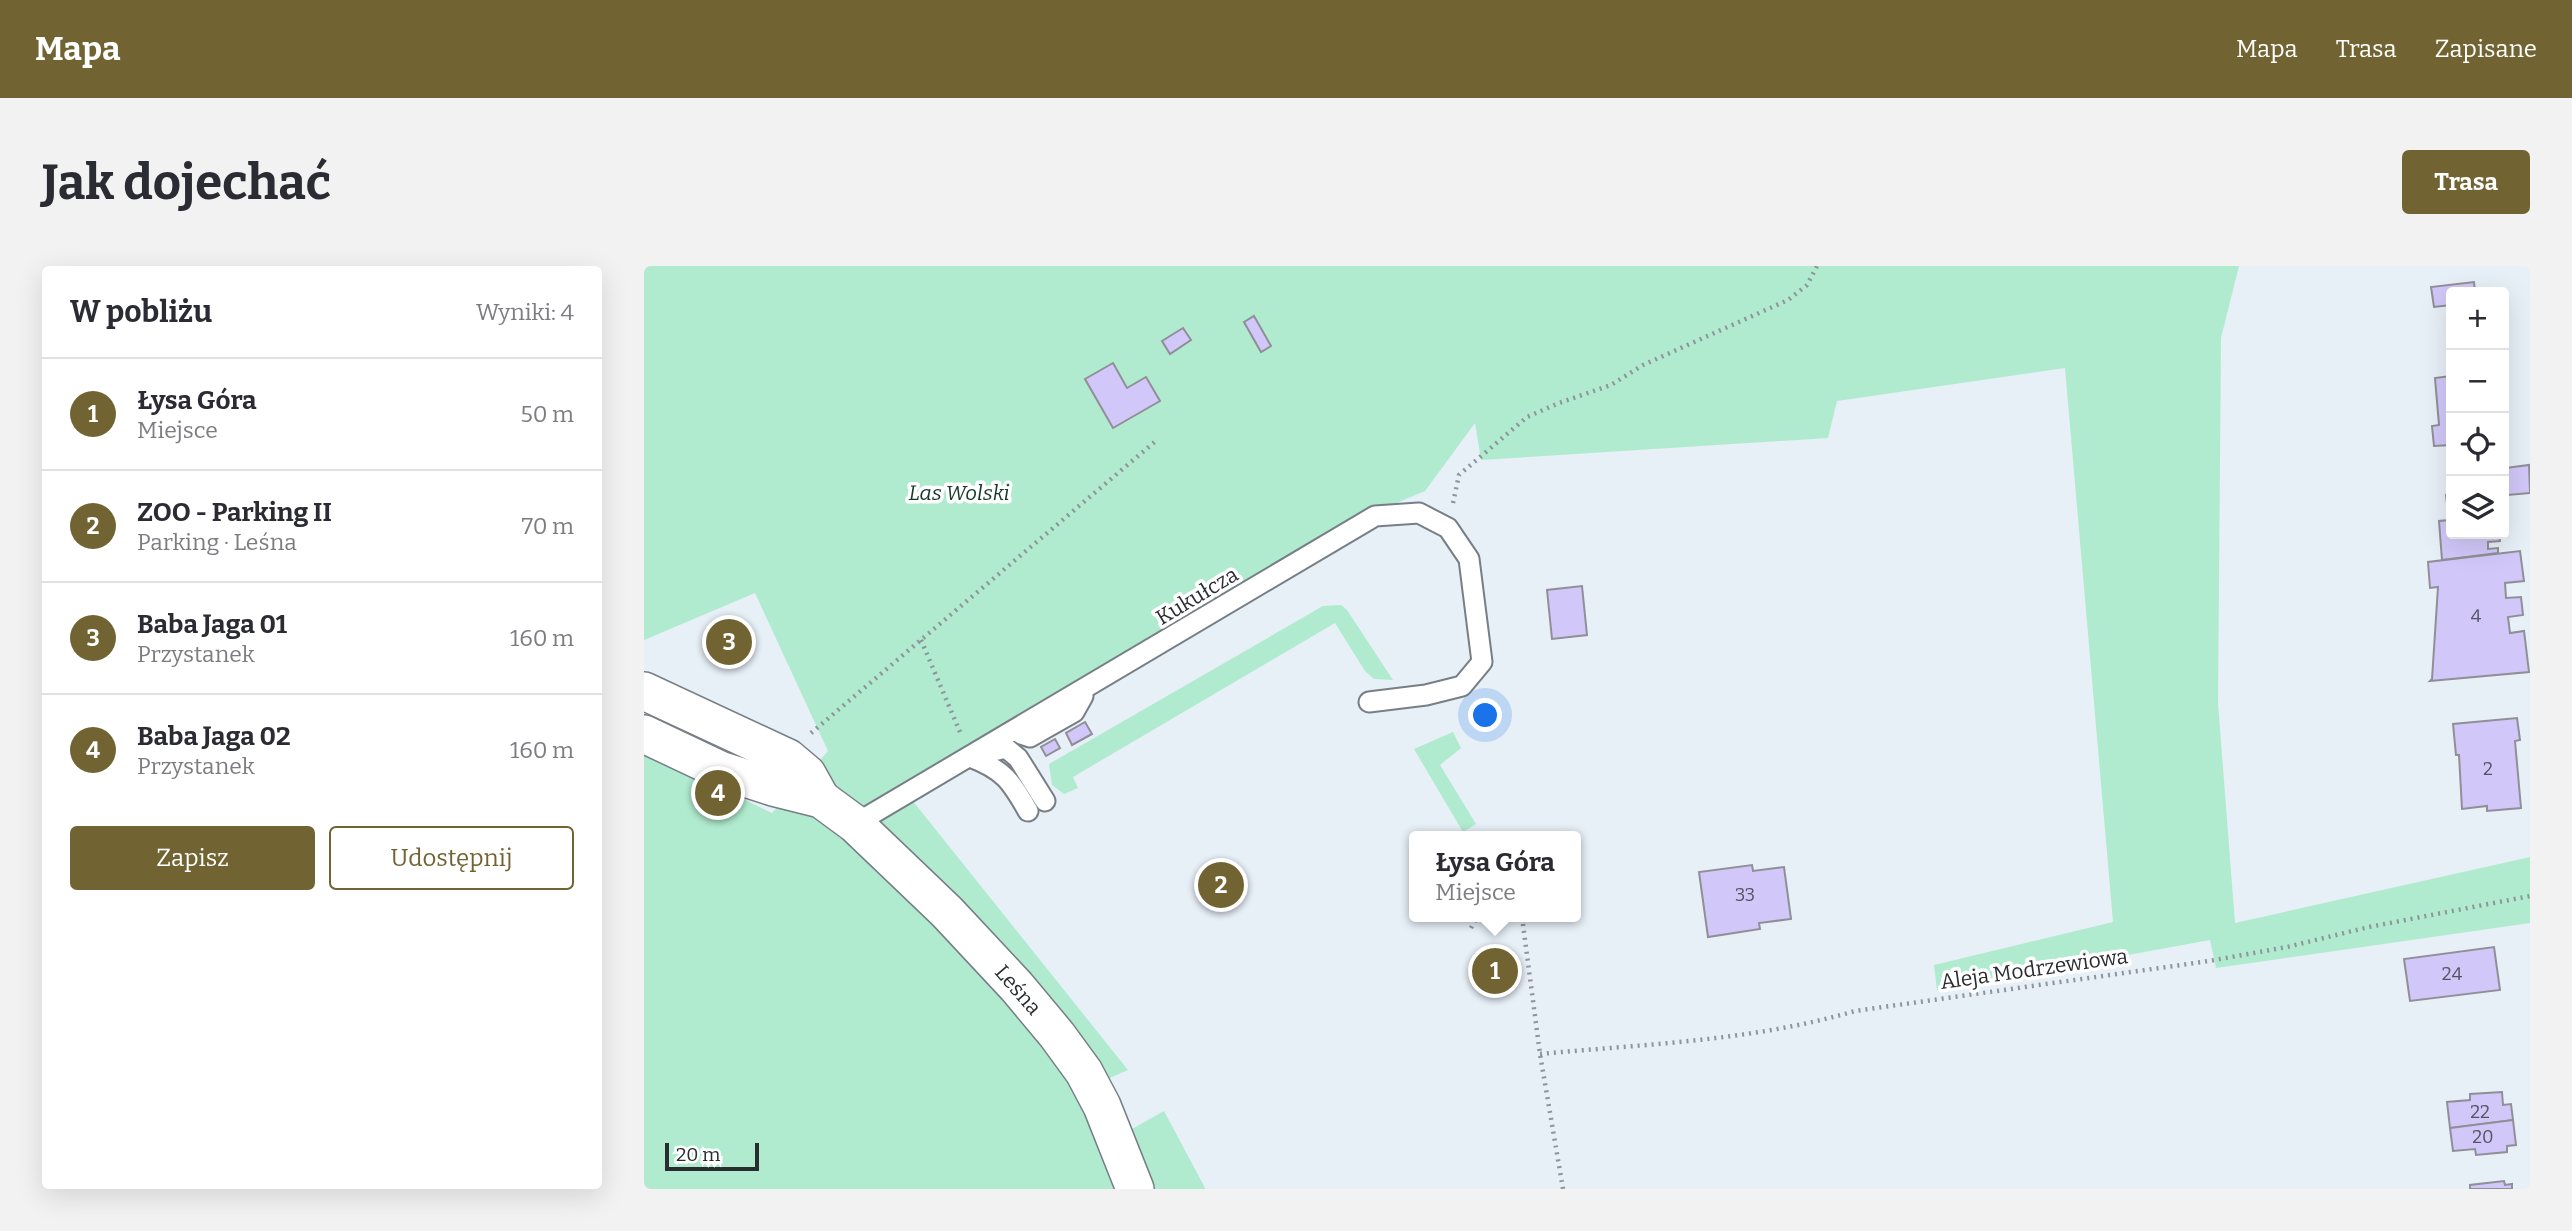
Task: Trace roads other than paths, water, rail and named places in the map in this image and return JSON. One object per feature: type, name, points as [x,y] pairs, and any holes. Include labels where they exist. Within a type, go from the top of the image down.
[{"type":"street","points":[[644,691],[788,758],[807,774],[821,799]]},
{"type":"street","points":[[644,734],[720,770],[773,788],[821,799]]},
{"type":"street","name":"Leśna","points":[[821,799],[855,824],[947,912],[1017,987],[1057,1035],[1084,1072],[1102,1106],[1135,1189]]},
{"type":"lane","name":"Kukułcza","points":[[855,824],[1375,516],[1419,513],[1448,527],[1469,559],[1482,662],[1462,686],[1426,695],[1369,702]]},
{"type":"lane","points":[[970,757],[992,765],[1037,806]]},
{"type":"place","name":"Baba Jaga 01","points":[[729,642]]},
{"type":"place","name":"Baba Jaga 02","points":[[718,793]]},
{"type":"place","name":"ZOO - Parking II","points":[[1221,885]]},
{"type":"place","name":"Łysa Góra","points":[[1495,971]]},
{"type":"park label","name":"Las Wolski","points":[[959,493]]}]
